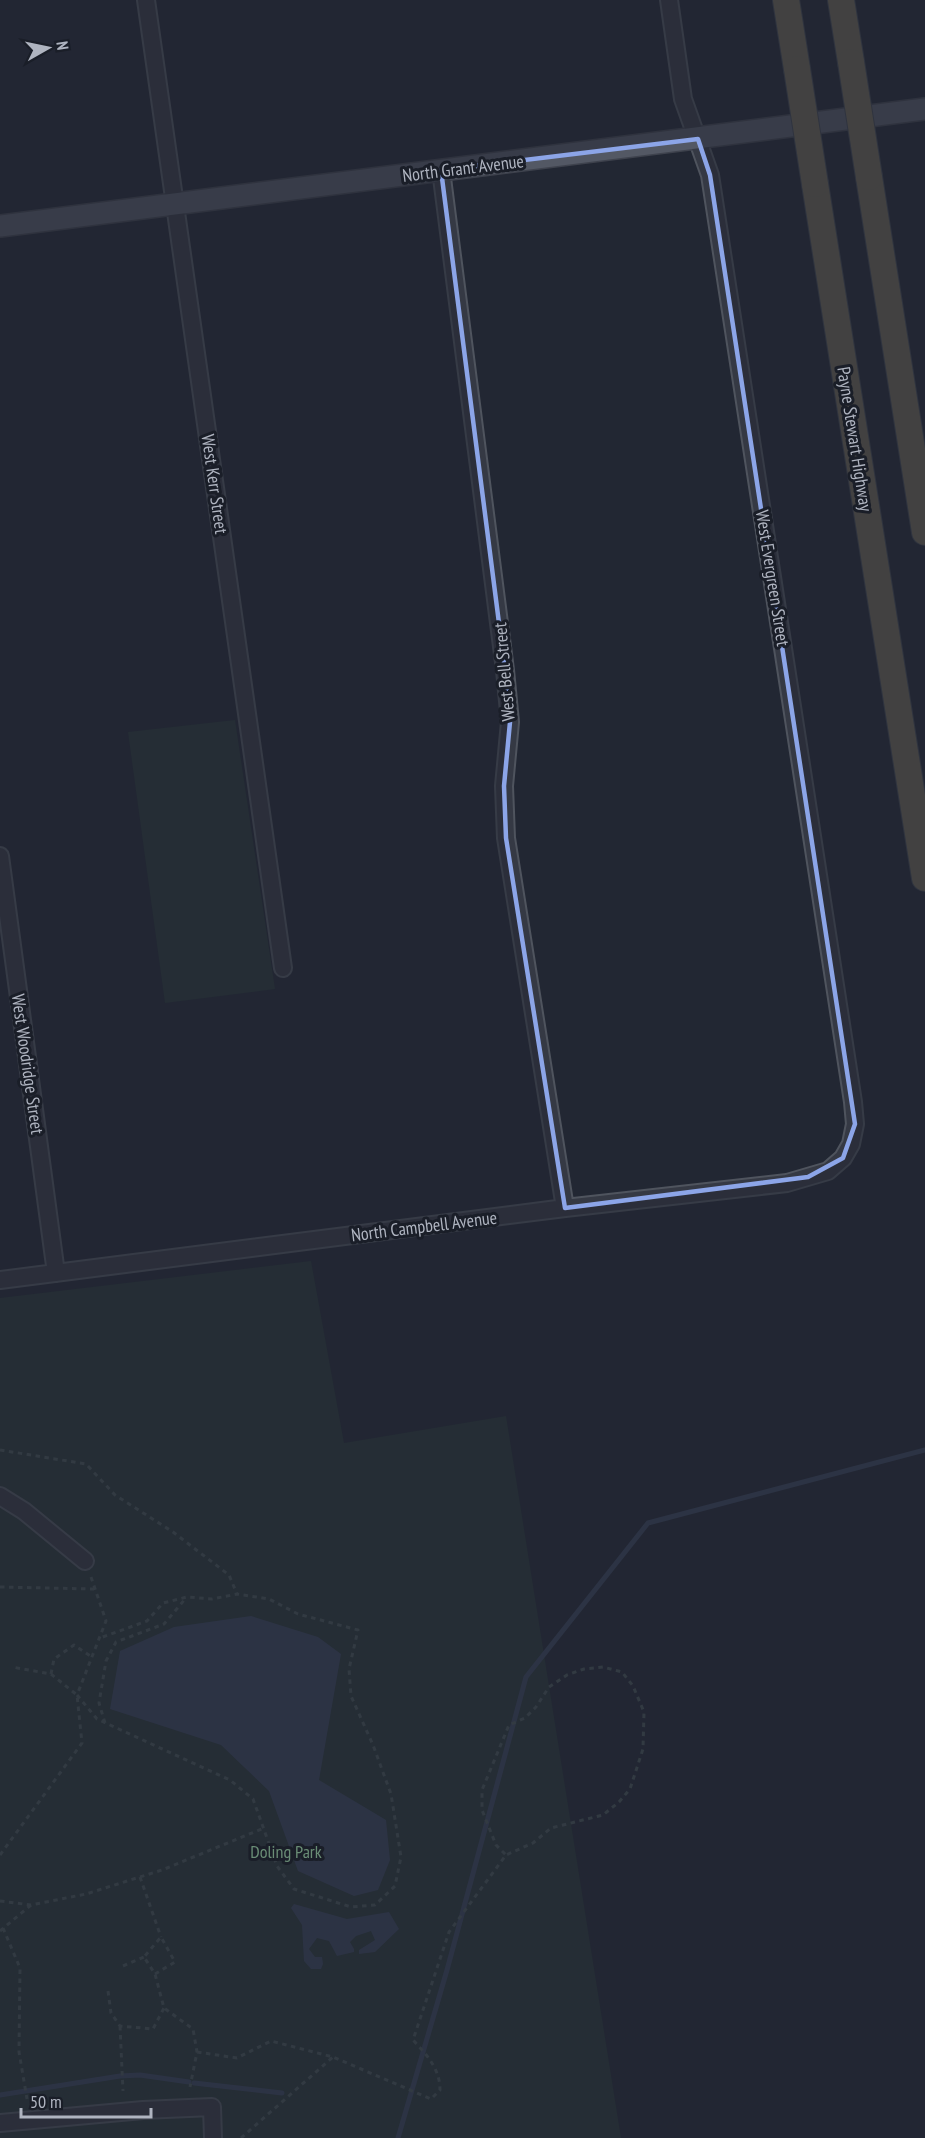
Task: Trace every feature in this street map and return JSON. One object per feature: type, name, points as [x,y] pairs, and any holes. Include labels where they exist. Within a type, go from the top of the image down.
[{"type":"highway","name":"Payne Stewart Highway","points":[[786,0],[925,878]]},
{"type":"highway","points":[[841,0],[925,532]]},
{"type":"main road","name":"North Grant Avenue","points":[[0,226],[925,109]]},
{"type":"street","name":"West Kerr Street","points":[[146,0],[283,968]]},
{"type":"street","name":"West Evergreen Street","points":[[669,0],[683,99],[710,175],[853,1102],[855,1124],[851,1144],[843,1158]]},
{"type":"street","name":"West Bell Street","points":[[441,170],[505,670],[510,722],[504,786],[506,838],[565,1208]]},
{"type":"street","name":"West Woodridge Street","points":[[0,856],[56,1273]]},
{"type":"street","name":"North Campbell Avenue","points":[[0,1280],[565,1208],[787,1183],[828,1171],[843,1158]]},
{"type":"street","points":[[0,1496],[24,1511],[85,1561]]},
{"type":"street","points":[[0,2123],[143,2110],[212,2108],[213,2138]]},
{"type":"path","points":[[0,1450],[86,1464],[115,1495],[173,1532],[229,1575],[237,1594]]},
{"type":"path","points":[[0,1855],[82,1743],[77,1695],[106,1621],[85,1561]]},
{"type":"path","points":[[0,1587],[95,1589]]},
{"type":"path","points":[[12,1667],[51,1674],[77,1695],[97,1719],[230,1780],[253,1799],[277,1866],[294,1889],[351,1907],[375,1905],[395,1886],[400,1857],[391,1794],[373,1744],[351,1696],[349,1670],[358,1630],[298,1614],[269,1599],[237,1594],[212,1599],[187,1597],[163,1603],[147,1621],[100,1638]]},
{"type":"path","points":[[105,1723],[99,1703],[105,1661],[116,1642],[164,1624],[187,1597]]},
{"type":"path","points":[[51,1674],[54,1659],[74,1645],[92,1657]]},
{"type":"path","points":[[197,2052],[237,2058],[272,2041],[333,2057],[417,2095],[431,2099],[440,2090],[440,2079],[430,2059],[413,2040],[448,1932],[506,1856],[533,1843],[551,1828],[603,1815],[630,1789],[643,1749],[644,1712],[633,1686],[621,1672],[603,1667],[584,1669],[567,1675],[549,1687],[536,1707],[525,1718],[509,1725],[482,1790],[482,1810],[496,1845],[506,1856]]},
{"type":"path","points":[[0,1900],[31,1905],[86,1894],[162,1870],[264,1828]]},
{"type":"path","points":[[140,1877],[161,1937],[175,1962],[155,1974]]},
{"type":"path","points":[[27,2099],[19,2052],[20,1968],[2,1929],[31,1905]]},
{"type":"path","points":[[123,1966],[144,1957],[161,1937]]},
{"type":"path","points":[[144,1957],[155,1974],[164,2008],[193,2029],[197,2052],[190,2087]]},
{"type":"path","points":[[108,1991],[111,2013],[120,2026],[123,2091]]},
{"type":"path","points":[[120,2026],[153,2029],[164,2008]]},
{"type":"path","points":[[241,2138],[333,2057]]},
{"type":"highlighted area","points":[[698,139],[710,175],[855,1124],[843,1158],[808,1177],[565,1208],[506,838],[504,786],[510,722],[505,670],[441,170]]},
{"type":"green space","points":[[235,720],[275,989],[165,1003],[128,732]]},
{"type":"green space","name":"Doling Park","points":[[311,1261],[344,1443],[506,1416],[621,2138],[0,2138],[0,1298]]},
{"type":"water","points":[[251,1616],[318,1637],[341,1654],[319,1780],[386,1820],[390,1860],[378,1890],[354,1896],[298,1871],[269,1791],[221,1745],[110,1709],[120,1651],[174,1627]]},
{"type":"water","points":[[294,1904],[347,1919],[389,1912],[399,1929],[375,1952],[359,1954],[359,1950],[375,1940],[371,1931],[356,1936],[350,1942],[354,1952],[337,1956],[329,1941],[317,1938],[309,1949],[315,1957],[322,1957],[323,1964],[321,1969],[311,1969],[304,1961],[302,1925],[291,1908]]},
{"type":"waterway","points":[[398,2138],[447,1970],[526,1677],[648,1523],[925,1450]]},
{"type":"waterway","points":[[0,2095],[120,2076],[140,2075],[189,2082]]},
{"type":"waterway","points":[[194,2083],[282,2093]]}]
